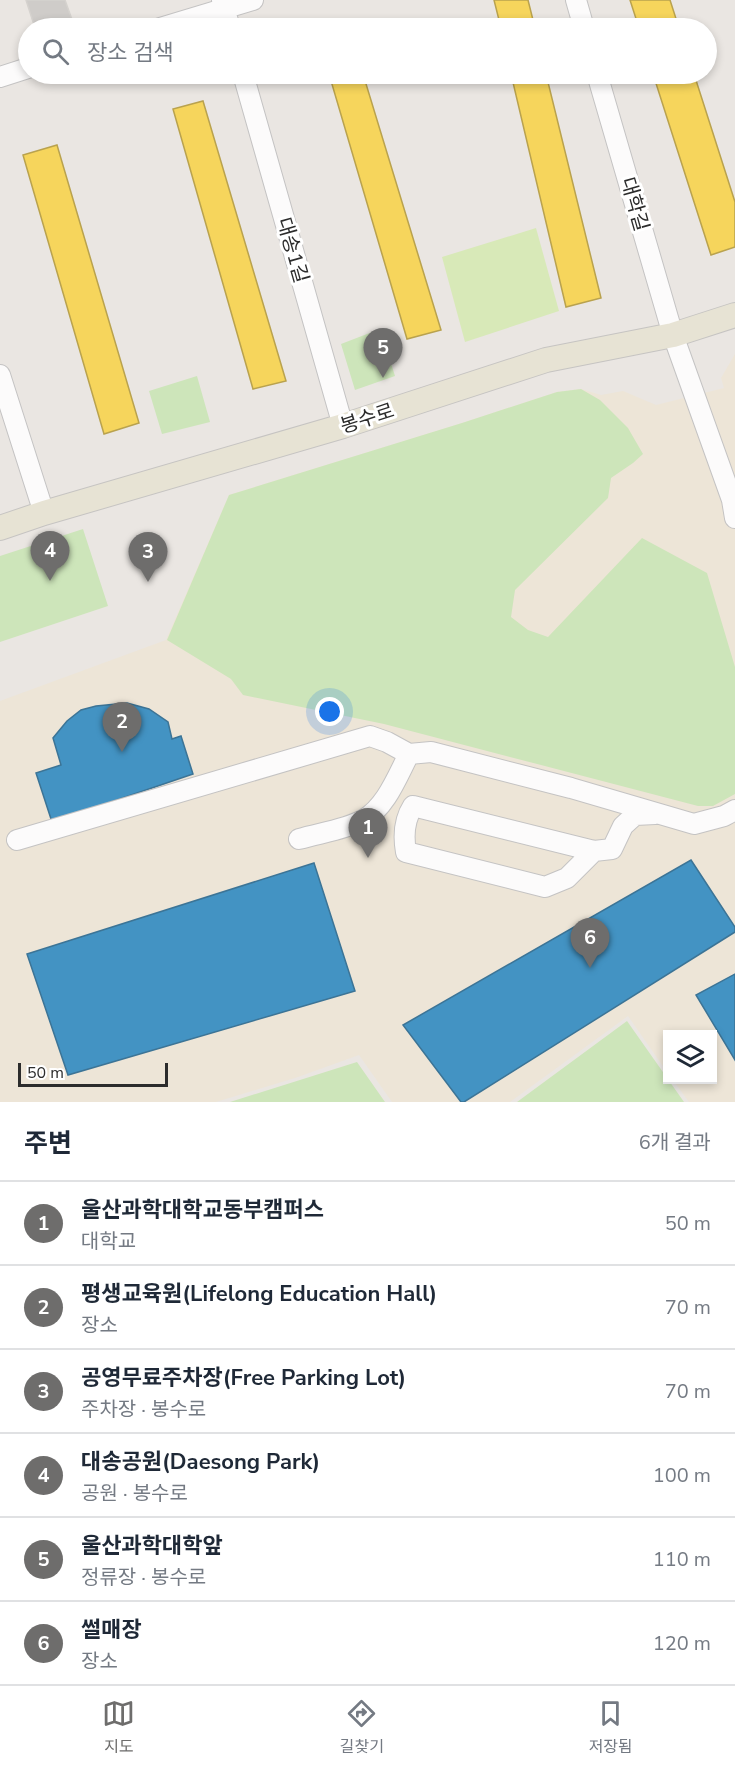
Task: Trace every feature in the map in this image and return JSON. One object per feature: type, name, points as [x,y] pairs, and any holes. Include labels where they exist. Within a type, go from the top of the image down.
[{"type":"main road","name":"봉수로","points":[[0,528],[44,513],[343,426],[546,360],[673,335],[735,315]]},
{"type":"street","points":[[186,18],[223,4],[253,0]]},
{"type":"street","points":[[576,0],[581,18]]},
{"type":"street","points":[[0,77],[18,71]]},
{"type":"street","name":"대송1길","points":[[246,84],[343,426]]},
{"type":"street","name":"대학길","points":[[600,84],[673,335],[734,508]]},
{"type":"street","points":[[0,375],[44,513]]},
{"type":"street","points":[[17,840],[370,736],[387,742],[408,754],[431,752],[572,788],[694,824],[724,816],[735,810]]},
{"type":"street","points":[[299,838],[366,818],[383,801],[408,754]]},
{"type":"street","points":[[594,851],[567,878],[545,887],[406,852],[404,839],[407,816],[413,806],[594,851],[612,849],[623,826],[635,815],[658,813]]},
{"type":"shaded area","points":[[735,354],[735,1102],[689,1102],[676,1084],[717,1084],[717,1030],[663,1030],[663,1066],[628,1016],[510,1102],[392,1102],[359,1055],[298,1077],[216,1102],[0,1102],[0,701],[166,640],[229,495],[557,392],[581,389],[601,395],[623,391],[656,405],[724,388],[721,378]]},
{"type":"green space","points":[[536,228],[559,311],[465,342],[442,257]]},
{"type":"green space","points":[[380,329],[395,376],[355,390],[341,344]]},
{"type":"green space","points":[[197,376],[210,422],[162,434],[149,391]]},
{"type":"green space","points":[[581,389],[600,400],[628,428],[643,454],[611,478],[608,498],[515,590],[511,617],[528,630],[548,637],[642,538],[707,573],[735,667],[735,794],[713,806],[698,806],[384,724],[243,695],[231,679],[167,640],[229,495],[557,392]]},
{"type":"green space","points":[[83,529],[108,606],[0,642],[0,556]]},
{"type":"green space","points":[[627,1021],[663,1072],[663,1084],[671,1084],[684,1102],[517,1102]]},
{"type":"green space","points":[[357,1062],[385,1102],[230,1102]]},
{"type":"building: 주거","points":[[494,0],[528,0],[532,18],[498,18]]},
{"type":"building: 주거","points":[[630,0],[670,0],[676,18],[636,18]]},
{"type":"building: 주거","points":[[332,84],[366,84],[441,330],[407,339]]},
{"type":"building: 주거","points":[[513,84],[548,84],[601,298],[566,307]]},
{"type":"building: 주거","points":[[656,84],[697,84],[735,202],[735,247],[711,255]]},
{"type":"building: 주거","points":[[203,101],[286,381],[253,389],[173,109]]},
{"type":"building: 주거","points":[[57,145],[139,423],[104,434],[23,155]]},
{"type":"building: 학교","points":[[127,703],[149,709],[168,722],[172,739],[181,736],[193,774],[52,822],[36,773],[61,765],[53,738],[67,721],[81,710]]},
{"type":"building: 학교","points":[[691,860],[735,927],[735,932],[461,1102],[403,1025]]},
{"type":"building: 학교","points":[[314,863],[355,991],[68,1075],[27,954]]},
{"type":"building: 학교","points":[[735,974],[735,1060],[717,1030],[696,995]]},
{"type":"building: 기타","points":[[26,0],[65,0],[71,18],[32,18]]},
{"type":"place","name":"울산과학대학앞","points":[[383,378]]},
{"type":"place","name":"대송공원(Daesong Park)","points":[[50,581]]},
{"type":"place","name":"공영무료주차장(Free Parking Lot)","points":[[148,582]]},
{"type":"place","name":"평생교육원(Lifelong Education Hall)","points":[[122,752]]},
{"type":"place","name":"울산과학대학교동부캠퍼스","points":[[368,858]]},
{"type":"place","name":"썰매장","points":[[590,968]]}]
